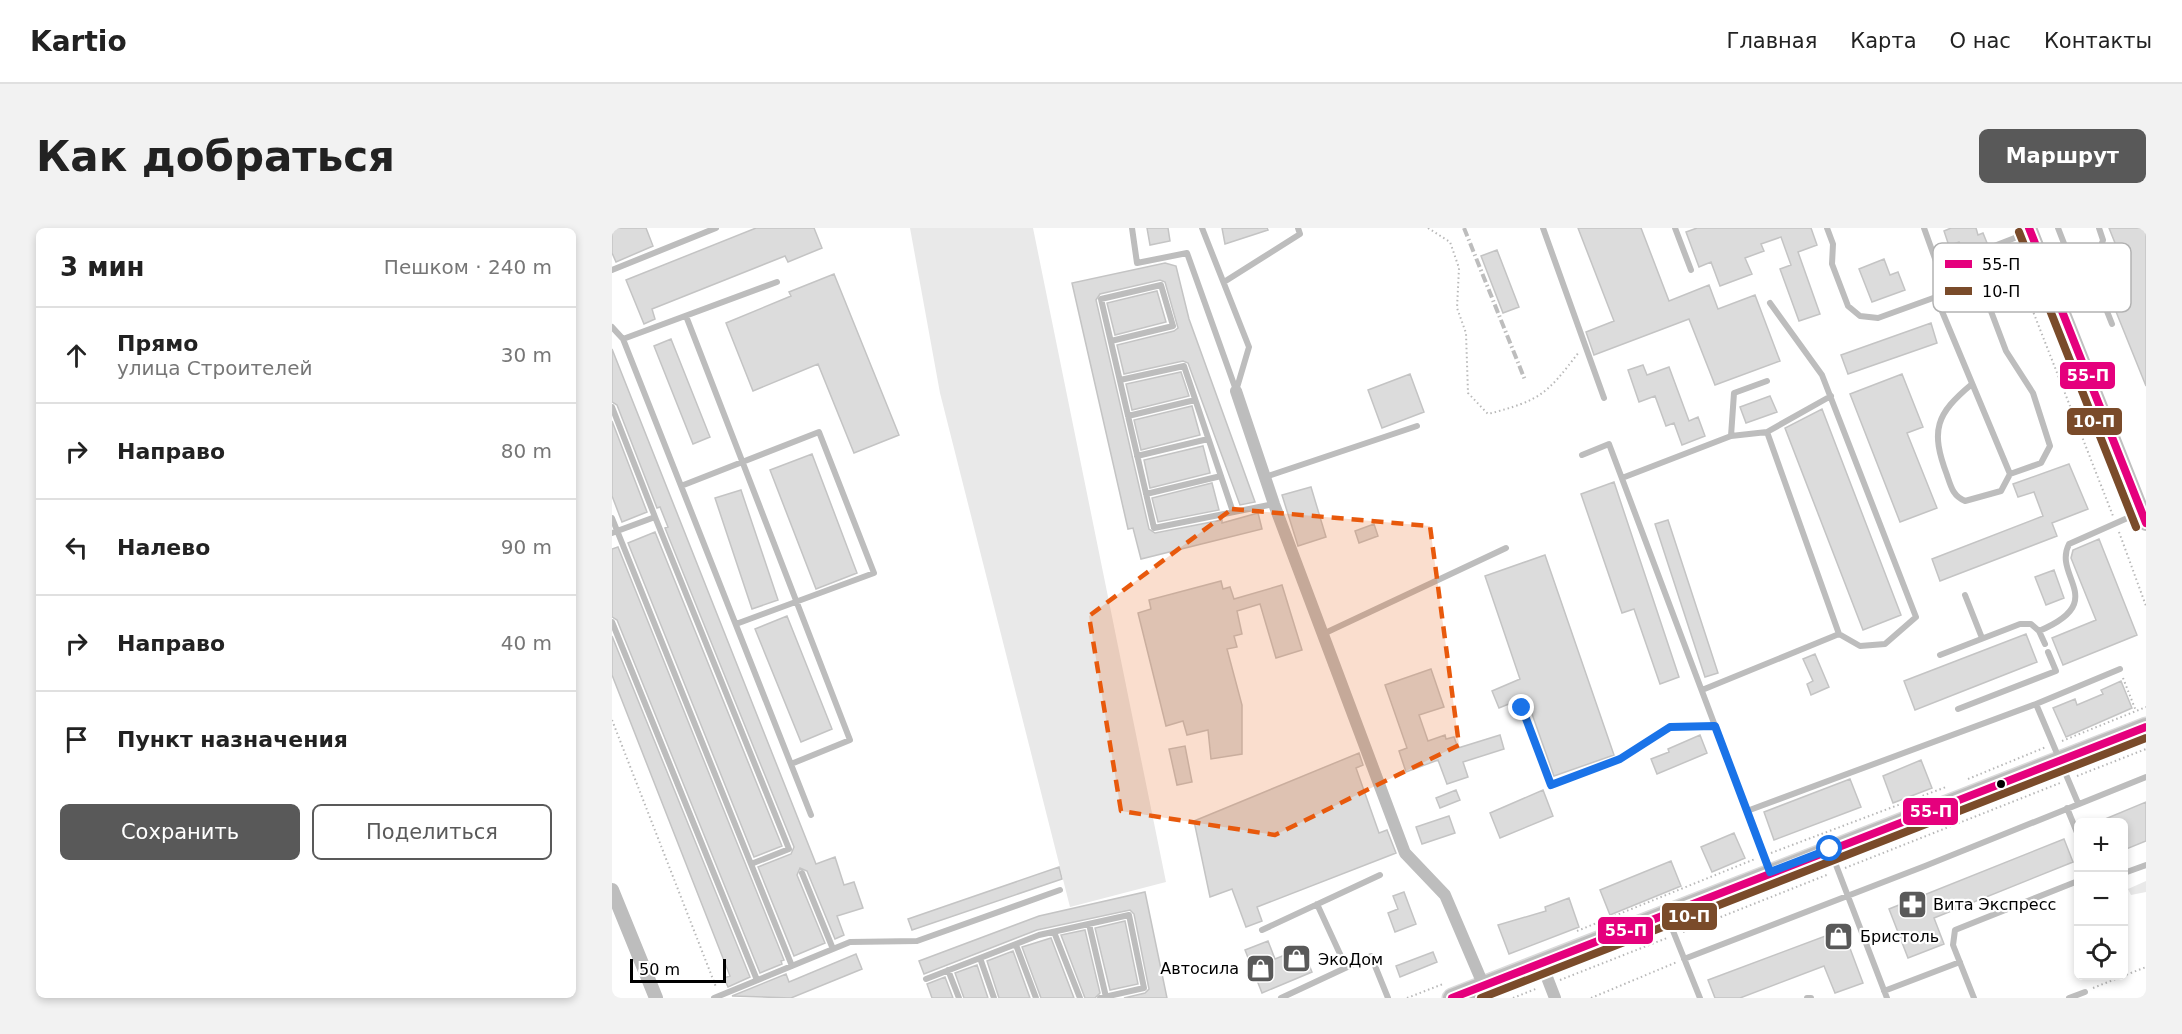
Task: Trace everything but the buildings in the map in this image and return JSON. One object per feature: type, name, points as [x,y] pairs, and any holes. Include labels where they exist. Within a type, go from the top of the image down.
[{"type":"main road","points":[[2063,312],[2144,517]]},
{"type":"main road","points":[[1450,990],[1487,992],[1541,962],[1666,912],[1767,864],[1830,849],[2057,751],[2146,728]]},
{"type":"street","points":[[1236,391],[1274,504],[1405,853],[1445,895],[1487,992]]},
{"type":"street","points":[[612,890],[656,998]]},
{"type":"street","points":[[1541,962],[1555,998]]},
{"type":"lane","points":[[612,270],[716,228]]},
{"type":"lane","points":[[1132,228],[1137,263],[1186,254],[1236,391]]},
{"type":"lane","points":[[1202,228],[1249,347],[1236,391]]},
{"type":"lane","points":[[1224,282],[1300,234],[1298,228]]},
{"type":"lane","points":[[1543,228],[1605,398]]},
{"type":"lane","points":[[1675,228],[1691,270]]},
{"type":"lane","points":[[1827,228],[1833,244],[1832,264],[1848,306],[1860,316],[1878,318],[1933,298]]},
{"type":"lane","points":[[1924,228],[1933,253]]},
{"type":"lane","points":[[2058,228],[2064,243]]},
{"type":"lane","points":[[2099,228],[2103,243]]},
{"type":"lane","points":[[2005,242],[2030,230]]},
{"type":"lane","points":[[623,339],[777,282]]},
{"type":"lane","points":[[1111,341],[1173,326],[1161,285],[1101,299],[1154,528],[1274,504]]},
{"type":"lane","points":[[1767,432],[1839,634],[1860,646],[1885,644],[1916,617],[1822,375],[1770,303]]},
{"type":"lane","points":[[1942,312],[2010,474]]},
{"type":"lane","points":[[1972,384],[1950,402],[1939,427],[1937,450],[1953,493],[1961,499],[1971,501],[2001,491],[2010,474],[2041,463],[2049,453],[2049,439],[2033,393],[2006,351],[1991,312]]},
{"type":"lane","points":[[2107,312],[2112,324]]},
{"type":"lane","points":[[686,316],[850,740],[791,764]]},
{"type":"lane","points":[[612,327],[623,339],[811,815]]},
{"type":"lane","points":[[1120,380],[1184,366],[1233,512]]},
{"type":"lane","points":[[1731,436],[1734,393],[1767,381]]},
{"type":"lane","points":[[1622,478],[1731,436],[1767,432],[1831,396]]},
{"type":"lane","points":[[1128,416],[1196,400]]},
{"type":"lane","points":[[612,407],[789,849],[751,864]]},
{"type":"lane","points":[[1265,477],[1417,426]]},
{"type":"lane","points":[[681,486],[819,432],[874,573],[735,624]]},
{"type":"lane","points":[[1137,456],[1208,439]]},
{"type":"lane","points":[[1582,455],[1610,444],[1767,864]]},
{"type":"lane","points":[[1146,494],[1221,476]]},
{"type":"lane","points":[[615,532],[655,517]]},
{"type":"lane","points":[[2039,631],[2059,623],[2072,607],[2075,588],[2065,558],[2069,544],[2116,523],[2144,517]]},
{"type":"lane","points":[[612,518],[615,532],[792,966]]},
{"type":"lane","points":[[1323,634],[1506,548]]},
{"type":"lane","points":[[1965,595],[1982,638]]},
{"type":"lane","points":[[612,622],[757,980]]},
{"type":"lane","points":[[1940,655],[2019,624],[2031,624],[2039,631],[2045,644]]},
{"type":"lane","points":[[1702,690],[1839,634]]},
{"type":"lane","points":[[1958,709],[2056,671],[2048,652]]},
{"type":"lane","points":[[1747,811],[2036,704],[2120,669]]},
{"type":"lane","points":[[2036,704],[2078,803]]},
{"type":"lane","points":[[1522,708],[1551,785],[1620,759],[1670,727],[1715,726]]},
{"type":"lane","points":[[1684,959],[1925,866],[2146,777]]},
{"type":"lane","points":[[2067,808],[2074,824]]},
{"type":"lane","points":[[1830,849],[1884,996],[1960,962]]},
{"type":"lane","points":[[2127,872],[2146,865]]},
{"type":"lane","points":[[802,873],[832,949]]},
{"type":"lane","points":[[1262,930],[1380,875]]},
{"type":"lane","points":[[1974,998],[1952,941],[1953,934],[1958,928],[2074,883]]},
{"type":"lane","points":[[716,997],[850,942],[916,941],[1060,890]]},
{"type":"lane","points":[[1317,904],[1346,968]]},
{"type":"lane","points":[[1666,912],[1700,998]]},
{"type":"lane","points":[[926,979],[1054,932],[1089,924],[1129,915],[1144,988],[1103,997],[1089,924]]},
{"type":"lane","points":[[1054,932],[1080,998]]},
{"type":"lane","points":[[1016,945],[1036,998]]},
{"type":"lane","points":[[1281,998],[1371,956],[1388,998]]},
{"type":"lane","points":[[980,958],[994,998]]},
{"type":"lane","points":[[948,970],[959,998]]},
{"type":"lane","points":[[2069,998],[2085,992]]},
{"type":"path","points":[[1428,228],[1449,242],[1459,268],[1457,308],[1466,333],[1468,393],[1488,414],[1527,404],[1551,388],[1584,345]]},
{"type":"path","points":[[2033,312],[2116,523],[2146,606]]},
{"type":"path","points":[[2120,669],[2136,711]]},
{"type":"path","points":[[1967,779],[2057,751],[2146,707]]},
{"type":"path","points":[[612,720],[716,997]]},
{"type":"path","points":[[1578,931],[1767,864],[1946,787]]},
{"type":"path","points":[[1591,998],[1601,996],[1684,959]]},
{"type":"path","points":[[2085,992],[2146,967]]},
{"type":"path","points":[[1407,998],[1450,990]]},
{"type":"highlighted area","points":[[1232,509],[1430,526],[1459,745],[1275,835],[1121,811],[1089,616]]},
{"type":"shaded area","points":[[910,228],[1033,228],[1166,882],[1070,907],[940,393]]},
{"type":"shaded area","points":[[2146,881],[2146,892],[2131,895],[2128,889]]},
{"type":"railway","points":[[1464,228],[1525,380]]},
{"type":"transit line","name":"55-П","points":[[2029,228],[2035,243]]},
{"type":"transit line","name":"10-П","points":[[2019,232],[2023,243]]},
{"type":"transit line","name":"10-П","points":[[2051,312],[2136,527]]},
{"type":"transit line","name":"55-П","points":[[2062,312],[2146,523]]},
{"type":"transit line","name":"55-П","points":[[1452,998],[2146,727]]},
{"type":"transit line","name":"10-П","points":[[1481,998],[2146,738]]},
{"type":"place","name":"Вита Экспресс","points":[[1912,904]]},
{"type":"place","name":"Бристоль","points":[[1839,936]]},
{"type":"place","name":"ЭкоДом","points":[[1297,959]]},
{"type":"place","name":"Автосила","points":[[1260,968]]},
{"type":"route","points":[[1522,708],[1551,785],[1620,759],[1670,727],[1715,726],[1770,872],[1830,849]]}]
